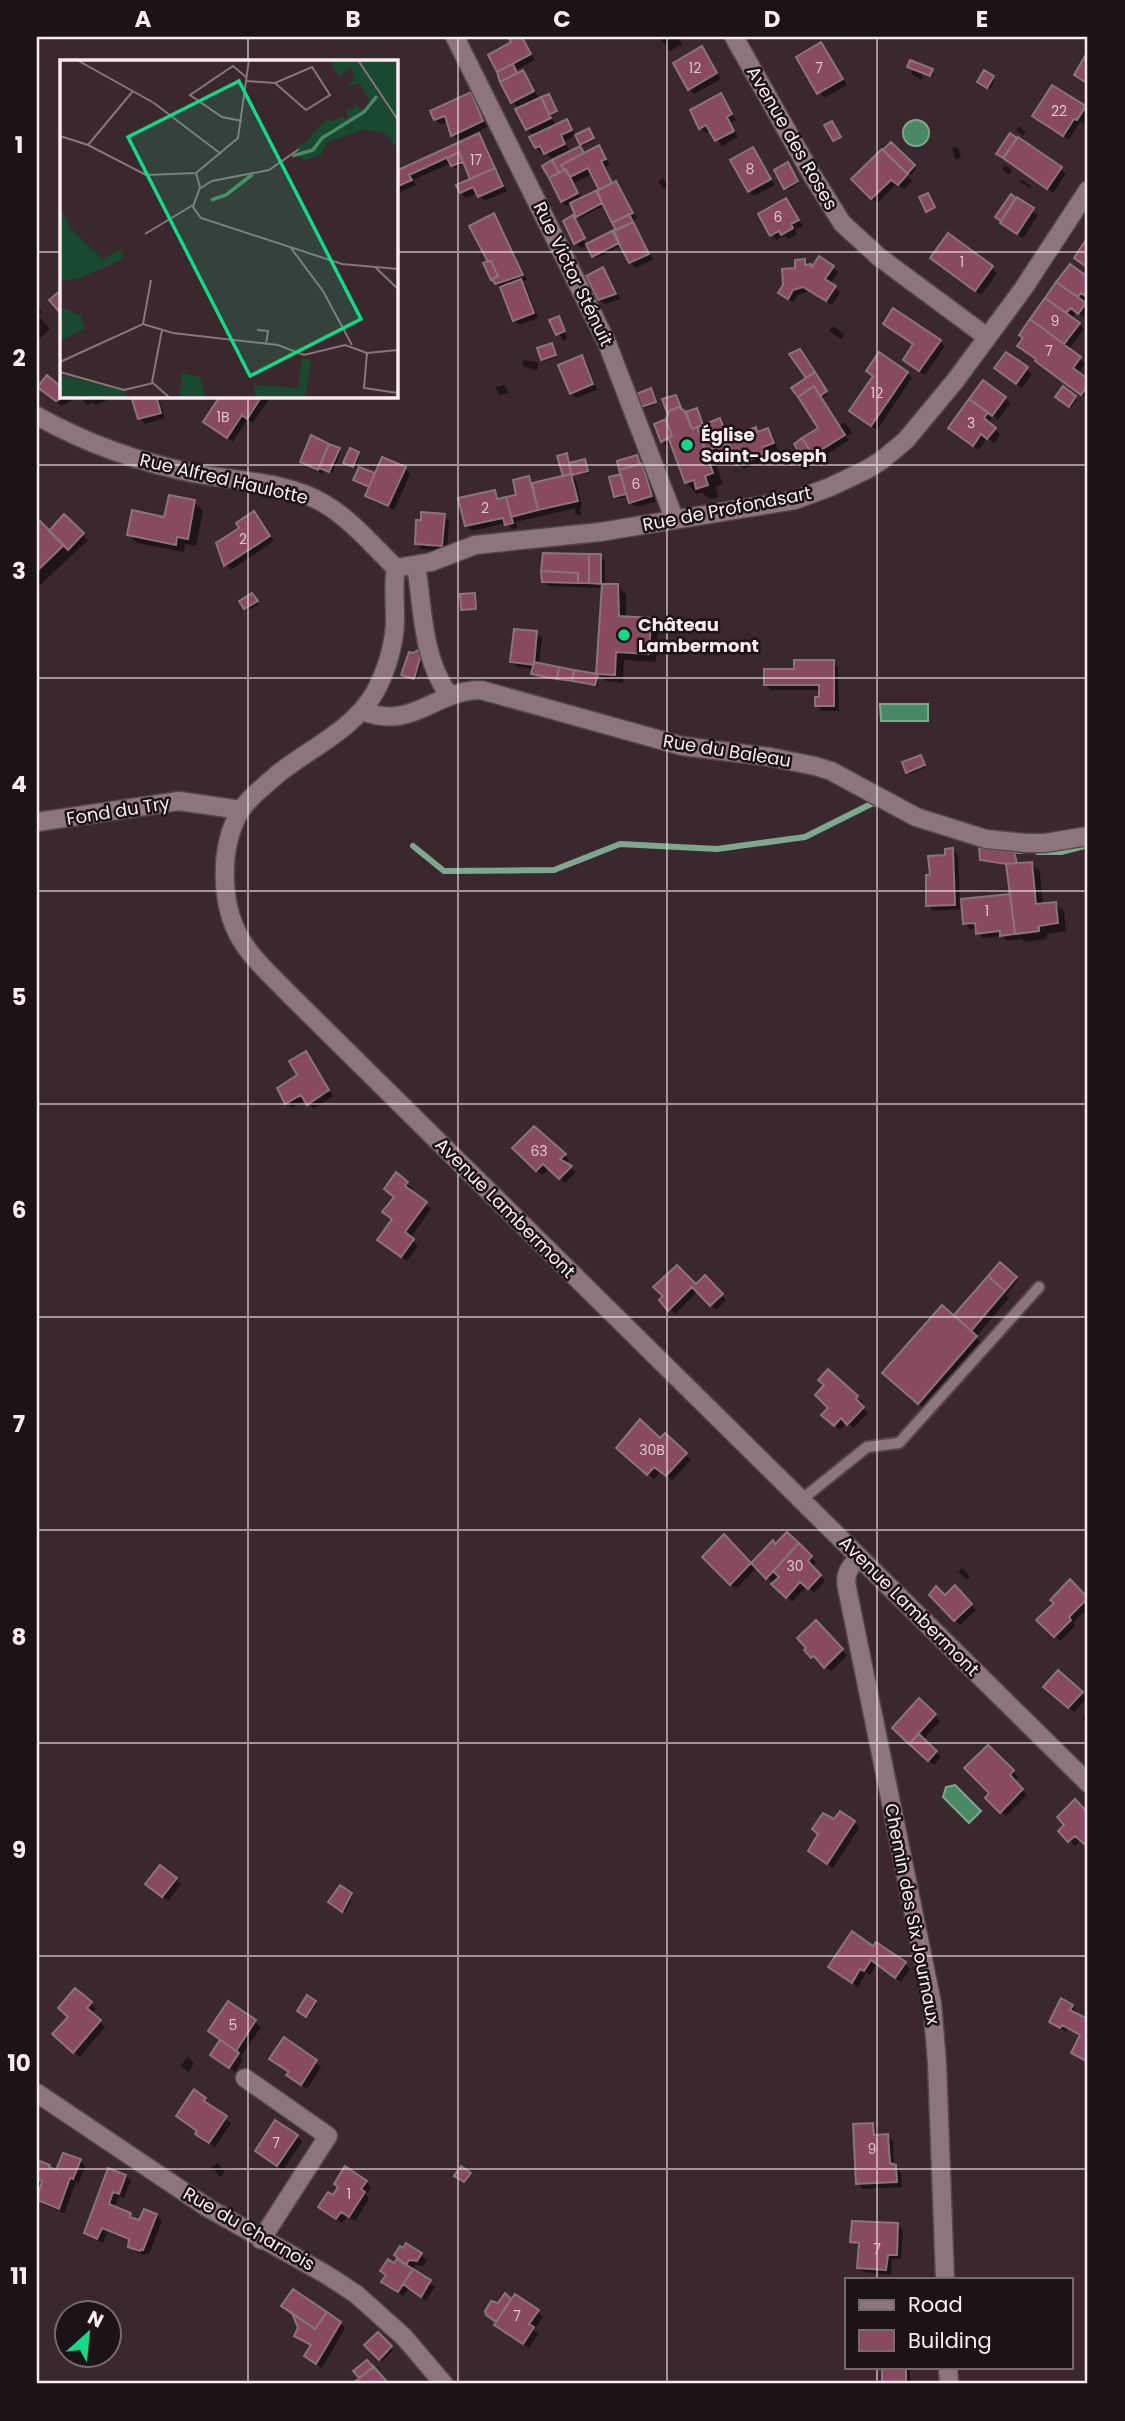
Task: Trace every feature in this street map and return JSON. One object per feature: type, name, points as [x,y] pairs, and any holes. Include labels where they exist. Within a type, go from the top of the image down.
[{"type":"street","name":"Rue Victor Sténuit","points":[[455,37],[607,343],[674,518]]},
{"type":"street","name":"Avenue des Roses","points":[[734,37],[818,186],[842,223],[879,257],[987,337]]},
{"type":"street","name":"Rue de Profondsart","points":[[396,568],[431,562],[475,545],[600,532],[795,499],[849,479],[897,449],[914,431],[955,381],[1042,261],[1088,190]]},
{"type":"street","name":"Rue Alfred Haulotte","points":[[37,416],[74,435],[159,466],[285,489],[313,498],[342,517],[396,568]]},
{"type":"street","points":[[416,565],[430,662],[449,695]]},
{"type":"street","name":"Avenue Lambermont","points":[[396,568],[393,586],[396,616],[393,640],[386,669],[375,692],[347,724],[280,773],[241,810],[229,846],[225,883],[232,920],[250,952],[409,1113],[1088,1783]]},
{"type":"street","name":"Rue du Baleau","points":[[362,710],[377,716],[409,714],[449,695],[481,690],[682,746],[770,757],[815,766],[831,771],[915,817],[986,839],[1045,843],[1088,836]]},
{"type":"street","name":"Fond du Try","points":[[37,822],[179,801],[241,810]]},
{"type":"street","name":"Chemin des Six Journaux","points":[[859,1558],[848,1569],[846,1588],[932,2003],[937,2063],[945,2278]]},
{"type":"street","points":[[245,2078],[328,2136],[261,2240]]},
{"type":"street","name":"Rue du Charnois","points":[[37,2093],[208,2208],[356,2294],[404,2337],[444,2384]]},
{"type":"lane","points":[[801,1500],[867,1447],[899,1443],[1039,1287]]},
{"type":"shaded area","points":[[916,120],[925,124],[929,133],[925,142],[916,146],[907,142],[903,133],[907,124]]},
{"type":"shaded area","points":[[880,704],[928,704],[928,721],[881,721]]},
{"type":"shaded area","points":[[955,1785],[981,1811],[969,1823],[943,1797],[946,1787]]},
{"type":"building","points":[[508,37],[522,37],[531,54],[497,72],[488,55],[511,42]]},
{"type":"building","points":[[821,42],[843,79],[817,94],[796,57]]},
{"type":"building","points":[[702,46],[717,73],[688,90],[673,63]]},
{"type":"building","points":[[1088,51],[1088,84],[1074,75]]},
{"type":"building","points":[[910,60],[933,69],[930,76],[907,67]]},
{"type":"building","points":[[513,64],[517,73],[500,82],[497,72]]},
{"type":"building","points":[[523,70],[534,91],[511,103],[500,82]]},
{"type":"building","points":[[984,70],[994,76],[987,88],[977,82]]},
{"type":"building","points":[[1052,85],[1086,106],[1063,136],[1032,116]]},
{"type":"building","points":[[471,92],[483,121],[451,136],[445,116],[434,120],[430,111]]},
{"type":"building","points":[[721,93],[732,114],[727,117],[734,131],[715,141],[706,125],[699,129],[690,110]]},
{"type":"building","points":[[549,94],[557,111],[549,115],[541,97]]},
{"type":"building","points":[[541,97],[551,118],[526,130],[515,109]]},
{"type":"building","points":[[567,119],[572,130],[561,135],[565,144],[544,154],[540,146],[535,148],[529,137]]},
{"type":"building","points":[[832,121],[841,137],[833,141],[824,125]]},
{"type":"building","points":[[589,128],[594,138],[580,145],[575,135]]},
{"type":"building","points":[[479,133],[495,168],[470,179],[459,152],[409,175],[412,180],[397,187],[397,171]]},
{"type":"building","points":[[1010,133],[1017,138],[1003,158],[996,154]]},
{"type":"building","points":[[1018,137],[1062,167],[1047,189],[1003,158]]},
{"type":"building","points":[[891,142],[915,165],[907,174],[883,150]]},
{"type":"building","points":[[599,145],[606,159],[601,161],[612,183],[599,190],[588,168],[570,177],[561,165]]},
{"type":"building","points":[[580,146],[584,153],[561,165],[564,170],[559,173],[552,160]]},
{"type":"building","points":[[753,147],[771,179],[748,192],[730,160]]},
{"type":"building","points":[[882,149],[908,174],[898,185],[891,180],[871,199],[851,179]]},
{"type":"building","points":[[459,152],[463,162],[451,166],[447,158]]},
{"type":"building","points":[[552,160],[559,173],[549,178],[542,166]]},
{"type":"building","points":[[788,162],[798,181],[784,189],[774,170]]},
{"type":"building","points":[[495,168],[503,186],[478,197],[473,187],[460,193],[456,185]]},
{"type":"building","points":[[566,169],[578,193],[561,202],[549,178]]},
{"type":"building","points":[[616,181],[633,213],[612,223],[596,191]]},
{"type":"building","points":[[597,190],[602,203],[576,217],[570,203]]},
{"type":"building","points":[[928,193],[935,207],[926,212],[919,197]]},
{"type":"building","points":[[1011,194],[1016,198],[1001,221],[995,217]]},
{"type":"building","points":[[1017,197],[1034,208],[1017,234],[1000,223]]},
{"type":"building","points":[[786,198],[799,220],[791,224],[793,228],[781,235],[779,231],[770,236],[758,214]]},
{"type":"building","points":[[494,213],[523,275],[495,284],[492,279],[498,276],[469,226]]},
{"type":"building","points":[[629,214],[633,222],[616,230],[612,223]]},
{"type":"building","points":[[573,215],[585,238],[574,244],[563,221]]},
{"type":"building","points":[[633,222],[649,254],[629,263],[613,232]]},
{"type":"building","points":[[614,230],[619,243],[592,257],[586,244]]},
{"type":"building","points":[[948,233],[993,266],[975,291],[930,258]]},
{"type":"building","points":[[1088,239],[1088,268],[1074,258]]},
{"type":"building","points":[[819,256],[834,266],[825,279],[836,286],[826,301],[803,287],[793,290],[788,299],[778,293],[783,285],[782,269],[795,268],[795,260],[805,259],[805,265],[811,264],[812,267]]},
{"type":"building","points":[[491,261],[498,276],[491,280],[483,263]]},
{"type":"building","points":[[1070,264],[1088,277],[1088,298],[1081,293],[1078,297],[1056,282]]},
{"type":"building","points":[[603,267],[616,294],[598,300],[586,276]]},
{"type":"building","points":[[521,279],[534,313],[513,321],[500,287]]},
{"type":"building","points":[[1056,282],[1086,303],[1078,314],[1071,308],[1066,313],[1045,298]]},
{"type":"building","points":[[60,291],[60,313],[49,300]]},
{"type":"building","points":[[1045,298],[1080,323],[1064,344],[1030,319]]},
{"type":"building","points":[[893,308],[941,340],[919,371],[903,360],[913,344],[883,324]]},
{"type":"building","points":[[559,316],[565,331],[556,335],[549,320]]},
{"type":"building","points":[[1030,319],[1081,357],[1073,368],[1088,379],[1081,395],[1017,346],[1023,338],[1019,335]]},
{"type":"building","points":[[552,343],[556,355],[541,360],[537,348]]},
{"type":"building","points":[[800,349],[815,372],[806,378],[789,354]]},
{"type":"building","points":[[879,352],[908,372],[871,426],[849,411],[873,376],[866,371]]},
{"type":"building","points":[[1006,352],[1028,367],[1016,384],[994,368]]},
{"type":"building","points":[[582,355],[593,384],[570,394],[558,365]]},
{"type":"building","points":[[815,372],[827,391],[820,396],[814,386],[798,397],[791,388]]},
{"type":"building","points":[[47,375],[60,386],[60,397],[64,397],[56,401],[37,387]]},
{"type":"building","points":[[983,380],[1006,397],[992,416],[969,399]]},
{"type":"building","points":[[814,386],[845,435],[813,455],[802,438],[818,428],[798,397]]},
{"type":"building","points":[[1063,386],[1076,396],[1069,407],[1055,397]]},
{"type":"building","points":[[651,388],[656,402],[641,407],[636,394]]},
{"type":"building","points":[[676,395],[682,410],[679,407],[669,411],[668,415],[662,399]]},
{"type":"building","points":[[131,397],[156,397],[161,413],[138,419]]},
{"type":"building","points":[[219,397],[261,397],[247,419],[242,415],[227,438],[203,422]]},
{"type":"building","points":[[969,399],[988,412],[984,418],[996,428],[987,439],[981,434],[973,446],[948,428]]},
{"type":"building","name":"Église Saint-Joseph","points":[[679,407],[686,412],[692,429],[697,427],[713,473],[705,476],[708,485],[696,489],[694,480],[685,483],[668,437],[672,436],[666,419],[669,411]]},
{"type":"building","points":[[697,408],[703,425],[692,429],[685,412]]},
{"type":"building","points":[[720,418],[729,443],[706,451],[697,427]]},
{"type":"building","points":[[666,419],[672,436],[661,442],[654,424]]},
{"type":"building","points":[[756,427],[757,432],[768,428],[774,443],[763,447],[766,454],[737,465],[727,438]]},
{"type":"building","points":[[311,435],[329,444],[318,470],[300,462]]},
{"type":"building","points":[[802,438],[813,455],[804,460],[794,444]]},
{"type":"building","points":[[729,443],[735,459],[724,463],[718,447]]},
{"type":"building","points":[[329,444],[340,448],[329,472],[319,468]]},
{"type":"building","points":[[350,448],[359,452],[353,467],[343,463]]},
{"type":"building","points":[[567,453],[571,474],[563,476],[557,456]]},
{"type":"building","points":[[637,455],[640,464],[619,470],[617,461]]},
{"type":"building","points":[[382,457],[406,467],[388,506],[365,496]]},
{"type":"building","points":[[585,459],[588,471],[572,475],[569,463]]},
{"type":"building","points":[[642,463],[652,496],[629,503],[619,470]]},
{"type":"building","points":[[359,467],[375,473],[369,487],[353,480]]},
{"type":"building","points":[[571,474],[578,501],[538,510],[532,483]]},
{"type":"building","points":[[621,474],[626,494],[614,497],[609,477]]},
{"type":"building","points":[[529,476],[538,510],[511,517],[506,497],[516,495],[513,480]]},
{"type":"building","points":[[495,490],[497,499],[506,497],[513,523],[505,525],[503,518],[465,526],[458,498]]},
{"type":"building","points":[[169,495],[195,500],[188,539],[177,537],[176,545],[127,535],[132,510],[164,517]]},
{"type":"building","points":[[254,511],[270,536],[224,566],[216,543],[239,528],[236,523]]},
{"type":"building","points":[[421,512],[445,514],[442,546],[415,544],[416,520],[421,520]]},
{"type":"building","points":[[64,514],[84,533],[68,550],[49,531]]},
{"type":"building","points":[[40,521],[64,545],[37,571],[37,524]]},
{"type":"building","points":[[543,553],[589,554],[589,583],[578,583],[578,573],[541,571]]},
{"type":"building","points":[[589,554],[601,554],[601,584],[589,583]]},
{"type":"building","points":[[541,571],[578,573],[578,583],[542,582]]},
{"type":"building","name":"Château Lambermont","points":[[602,584],[618,584],[619,616],[651,618],[649,654],[616,652],[615,675],[596,674]]},
{"type":"building","points":[[252,593],[258,601],[244,609],[239,601]]},
{"type":"building","points":[[475,593],[476,609],[461,610],[460,594]]},
{"type":"building","points":[[514,629],[537,631],[534,665],[510,662]]},
{"type":"building","points":[[418,650],[421,655],[414,679],[401,675],[409,652]]},
{"type":"building","points":[[794,660],[834,660],[834,706],[815,706],[815,697],[819,697],[819,685],[764,685],[764,669],[794,669]]},
{"type":"building","points":[[534,662],[559,667],[557,679],[531,674]]},
{"type":"building","points":[[559,667],[574,670],[572,681],[557,679]]},
{"type":"building","points":[[574,670],[598,674],[595,685],[572,681]]},
{"type":"building","points":[[921,755],[925,765],[906,773],[902,762]]},
{"type":"building","points":[[953,848],[955,905],[926,906],[926,875],[930,875],[928,856],[945,855],[945,849]]},
{"type":"building","points":[[979,848],[1014,852],[1017,863],[980,860]]},
{"type":"building","points":[[1032,862],[1036,904],[1056,902],[1058,923],[1039,926],[1039,931],[1015,934],[1006,864]]},
{"type":"building","points":[[1010,894],[1015,934],[1000,936],[1000,931],[976,934],[975,923],[963,924],[961,899]]},
{"type":"building","points":[[306,1051],[329,1090],[307,1105],[301,1095],[285,1104],[277,1088],[297,1075],[289,1061]]},
{"type":"building","points":[[534,1126],[566,1154],[560,1159],[572,1166],[559,1179],[543,1164],[536,1171],[512,1148]]},
{"type":"building","points":[[396,1172],[408,1182],[405,1186],[427,1202],[405,1232],[414,1239],[401,1257],[377,1240],[392,1219],[382,1212],[394,1197],[384,1189]]},
{"type":"building","points":[[1000,1262],[1017,1277],[1005,1291],[988,1276]]},
{"type":"building","points":[[677,1265],[696,1284],[705,1275],[723,1294],[710,1306],[692,1287],[668,1311],[659,1300],[663,1296],[653,1287]]},
{"type":"building","points":[[988,1276],[1005,1291],[971,1331],[954,1315]]},
{"type":"building","points":[[942,1305],[977,1336],[918,1404],[882,1373]]},
{"type":"building","points":[[828,1369],[858,1396],[856,1399],[864,1407],[847,1425],[841,1418],[834,1426],[821,1415],[828,1408],[815,1395],[824,1385],[818,1380]]},
{"type":"building","points":[[640,1419],[660,1438],[665,1433],[687,1453],[666,1476],[654,1467],[647,1475],[616,1448]]},
{"type":"building","points":[[787,1532],[799,1543],[766,1579],[751,1563],[773,1540],[775,1544]]},
{"type":"building","points":[[724,1534],[751,1563],[730,1585],[702,1557]]},
{"type":"building","points":[[799,1543],[812,1556],[808,1561],[821,1575],[808,1589],[800,1582],[786,1598],[771,1584],[779,1577],[773,1571]]},
{"type":"building","points":[[1070,1579],[1088,1598],[1054,1637],[1036,1620],[1054,1603],[1050,1600]]},
{"type":"building","points":[[955,1585],[972,1604],[954,1621],[929,1595],[936,1586],[945,1595]]},
{"type":"building","points":[[816,1620],[843,1649],[824,1668],[814,1656],[811,1658],[797,1638]]},
{"type":"building","points":[[1058,1670],[1083,1692],[1068,1708],[1043,1687]]},
{"type":"building","points":[[919,1698],[936,1714],[909,1744],[892,1728]]},
{"type":"building","points":[[919,1734],[937,1751],[928,1761],[909,1744]]},
{"type":"building","points":[[988,1745],[1014,1770],[1010,1775],[1023,1789],[1000,1813],[985,1798],[989,1793],[964,1768]]},
{"type":"building","points":[[1075,1799],[1088,1813],[1088,1840],[1084,1844],[1075,1836],[1068,1842],[1058,1831],[1064,1825],[1057,1817]]},
{"type":"building","points":[[840,1811],[855,1821],[827,1864],[808,1851],[818,1834],[812,1829],[823,1813],[834,1819]]},
{"type":"building","points":[[160,1865],[177,1878],[162,1897],[145,1884]]},
{"type":"building","points":[[340,1885],[352,1893],[342,1912],[328,1902]]},
{"type":"building","points":[[852,1931],[873,1946],[876,1942],[906,1962],[895,1978],[871,1960],[864,1971],[860,1969],[852,1983],[828,1967]]},
{"type":"building","points":[[75,1988],[92,2002],[87,2008],[101,2020],[73,2053],[52,2034],[68,2017],[58,2008]]},
{"type":"building","points":[[307,1995],[316,2001],[306,2017],[297,2011]]},
{"type":"building","points":[[1061,1998],[1073,2005],[1070,2010],[1088,2019],[1088,2062],[1071,2053],[1080,2035],[1062,2025],[1060,2028],[1049,2022]]},
{"type":"building","points":[[228,2001],[256,2020],[236,2051],[208,2031]]},
{"type":"building","points":[[284,2037],[317,2060],[301,2085],[286,2075],[289,2072],[269,2059]]},
{"type":"building","points":[[220,2040],[239,2053],[229,2068],[210,2055]]},
{"type":"building","points":[[194,2089],[206,2098],[204,2101],[227,2116],[209,2143],[176,2116]]},
{"type":"building","points":[[275,2120],[298,2135],[277,2166],[255,2151]]},
{"type":"building","points":[[873,2123],[874,2135],[888,2134],[890,2163],[896,2165],[897,2182],[856,2184],[853,2124]]},
{"type":"building","points":[[63,2153],[81,2159],[73,2179],[70,2178],[59,2209],[37,2200],[42,2181],[37,2182],[37,2160],[56,2170]]},
{"type":"building","points":[[345,2166],[367,2181],[361,2189],[365,2192],[349,2217],[341,2212],[336,2219],[318,2207],[328,2192],[333,2195],[338,2187],[334,2184]]},
{"type":"building","points":[[461,2166],[471,2173],[464,2182],[454,2176]]},
{"type":"building","points":[[108,2168],[126,2175],[119,2194],[113,2192],[109,2204],[131,2213],[130,2217],[139,2220],[144,2209],[157,2214],[143,2250],[128,2247],[129,2239],[102,2228],[97,2239],[84,2233]]},
{"type":"building","points":[[852,2221],[898,2223],[897,2255],[888,2255],[886,2270],[857,2268],[859,2243],[850,2242]]},
{"type":"building","points":[[406,2243],[422,2253],[417,2261],[409,2260],[406,2265],[394,2255],[400,2246],[403,2248]]},
{"type":"building","points":[[388,2259],[394,2263],[397,2259],[413,2269],[398,2292],[381,2282],[386,2275],[380,2271]]},
{"type":"building","points":[[413,2269],[431,2280],[421,2297],[403,2284]]},
{"type":"building","points":[[293,2289],[327,2312],[315,2329],[281,2306]]},
{"type":"building","points":[[505,2293],[511,2299],[496,2322],[486,2315],[485,2311],[491,2301],[498,2303]]},
{"type":"building","points":[[515,2294],[539,2310],[529,2324],[534,2327],[523,2344],[494,2325]]},
{"type":"building","points":[[327,2312],[341,2322],[316,2364],[304,2356],[311,2345],[294,2336],[298,2328],[292,2313],[315,2329]]},
{"type":"building","points":[[378,2332],[392,2346],[379,2360],[364,2345]]},
{"type":"building","points":[[367,2360],[373,2367],[359,2378],[353,2371]]},
{"type":"building","points":[[373,2367],[389,2384],[352,2384]]},
{"type":"building","points":[[882,2368],[906,2368],[906,2384],[882,2384]]},
{"type":"waterway","points":[[413,846],[444,871],[554,870],[620,844],[717,849],[805,837],[873,803],[878,805]]},
{"type":"waterway","points":[[1038,852],[1061,852],[1088,845]]},
{"type":"waterway","points":[[993,848],[1021,851]]},
{"type":"place","name":"Église Saint-Joseph","points":[[687,445]]},
{"type":"place","name":"Château Lambermont","points":[[624,635]]}]
